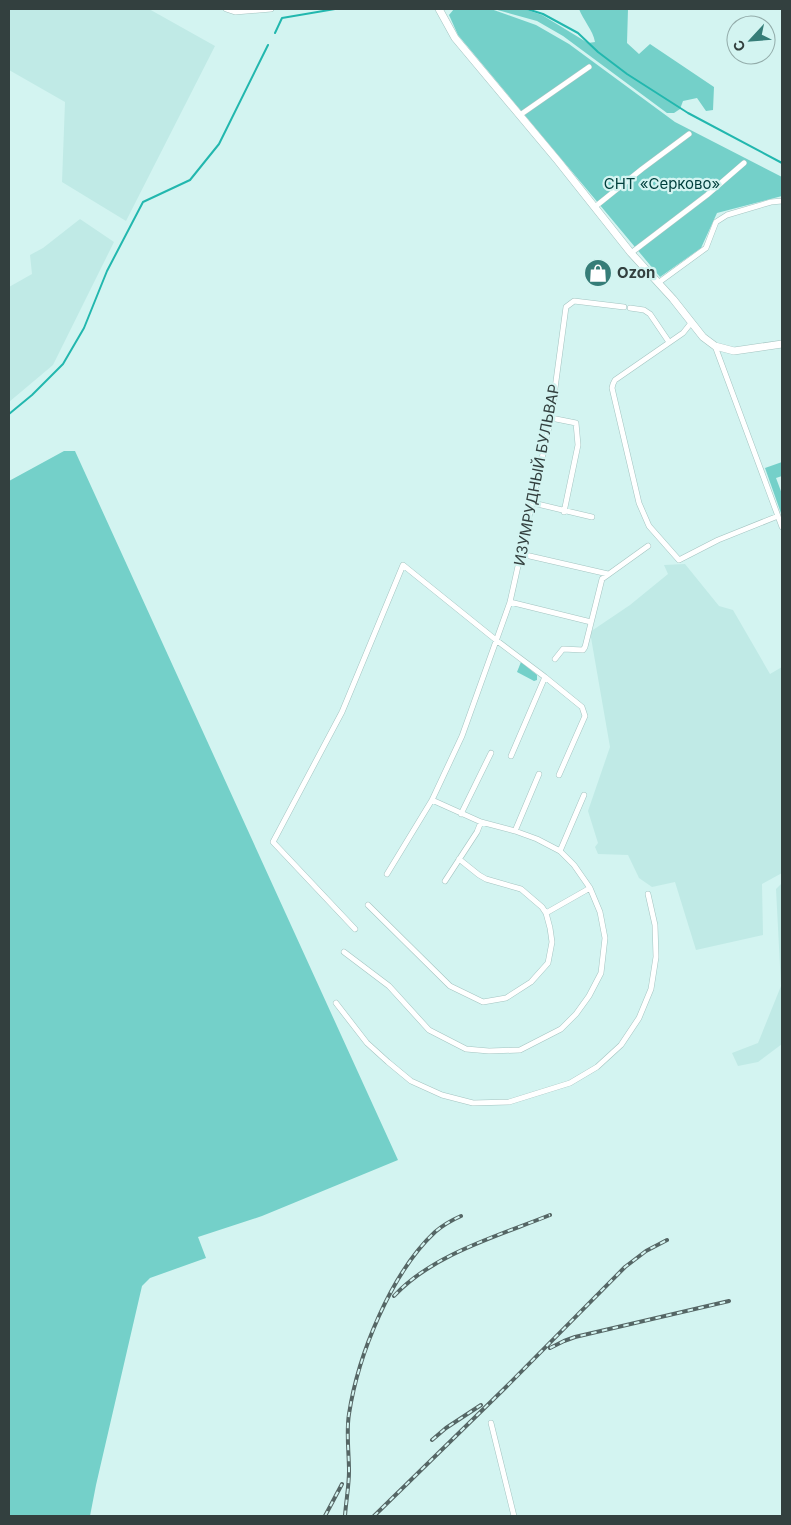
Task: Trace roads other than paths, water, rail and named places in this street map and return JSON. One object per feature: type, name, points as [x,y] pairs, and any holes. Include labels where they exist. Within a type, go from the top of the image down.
[{"type":"main road","points":[[439,9],[455,38],[596,206],[631,253],[703,337],[714,346],[734,351],[782,344]]},
{"type":"street","points":[[226,9],[235,12],[271,9]]},
{"type":"street","points":[[520,115],[589,67]]},
{"type":"street","points":[[596,206],[689,134]]},
{"type":"street","points":[[631,253],[707,195],[744,163]]},
{"type":"street","points":[[658,283],[706,248],[716,222],[727,214],[782,200]]},
{"type":"street","name":"ИЗУМРУДНЫЙ БУЛЬВАР","points":[[387,874],[432,800],[462,736],[510,602],[551,418],[566,307],[574,301],[624,307]]},
{"type":"street","points":[[630,308],[644,310],[650,314],[670,342]]},
{"type":"street","points":[[692,323],[683,333],[615,380],[612,388],[639,503],[649,526],[679,560],[718,540],[778,516]]},
{"type":"street","points":[[714,346],[782,528]]},
{"type":"street","points":[[551,418],[576,423],[578,444],[564,512]]},
{"type":"street","points":[[532,504],[592,518]]},
{"type":"street","points":[[555,659],[566,648],[583,650],[586,647],[602,579],[648,546]]},
{"type":"street","points":[[521,554],[608,574]]},
{"type":"street","points":[[356,929],[273,842],[342,712],[404,565],[582,707],[584,716],[559,775]]},
{"type":"street","points":[[510,602],[591,622]]},
{"type":"street","points":[[511,756],[546,677]]},
{"type":"street","points":[[461,814],[491,753]]},
{"type":"street","points":[[516,831],[538,774]]},
{"type":"street","points":[[560,851],[584,794]]},
{"type":"street","points":[[344,952],[389,986],[429,1030],[466,1049],[489,1051],[520,1050],[561,1029],[576,1014],[589,996],[601,973],[605,938],[600,912],[590,888],[574,865],[560,851],[537,838],[481,822],[432,800]]},
{"type":"street","points":[[445,881],[477,832],[481,822]]},
{"type":"street","points":[[368,905],[450,986],[483,1002],[506,998],[531,982],[548,963],[552,942],[546,913],[542,907],[521,889],[486,879],[459,859]]},
{"type":"street","points":[[546,913],[590,888]]},
{"type":"street","points":[[336,1003],[367,1044],[412,1081],[442,1095],[473,1103],[509,1102],[570,1083],[597,1067],[620,1045],[639,1018],[651,989],[656,957],[656,925],[648,894]]},
{"type":"street","points":[[491,1423],[514,1516]]},
{"type":"waterway","points":[[275,33],[282,18],[335,9]]},
{"type":"waterway","points":[[527,9],[543,14],[578,33],[598,52],[627,74],[688,113],[782,163]]},
{"type":"waterway","points":[[9,414],[32,395],[63,364],[84,328],[107,271],[143,202],[190,180],[219,144],[268,45]]},
{"type":"railway","points":[[394,1296],[410,1281],[447,1257],[550,1215]]},
{"type":"railway","points":[[345,1516],[349,1477],[348,1421],[353,1391],[369,1341],[379,1316],[404,1269],[419,1249],[438,1229],[461,1216]]},
{"type":"railway","points":[[374,1516],[625,1267],[646,1251],[667,1240]]},
{"type":"railway","points":[[550,1348],[575,1337],[729,1301]]},
{"type":"railway","points":[[432,1440],[446,1428],[481,1405]]},
{"type":"railway","points":[[325,1516],[342,1484]]},
{"type":"place","name":"Ozon","points":[[598,273]]},
{"type":"park label","name":"СНТ «Серково»","points":[[662,184]]}]
